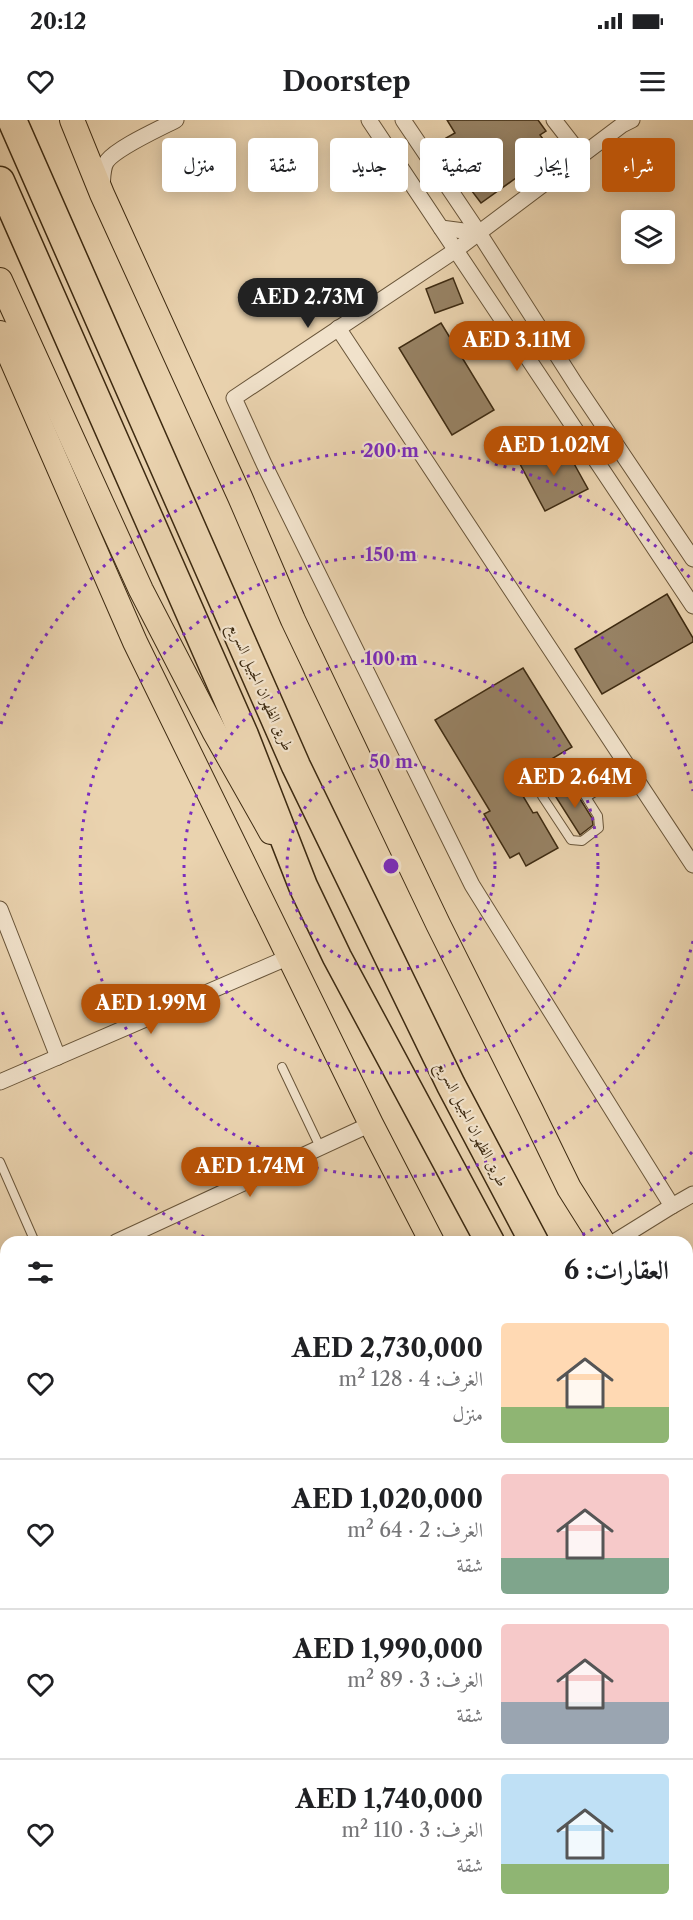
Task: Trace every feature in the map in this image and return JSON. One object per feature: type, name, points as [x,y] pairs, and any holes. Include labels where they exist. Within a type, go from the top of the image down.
[{"type":"highway","name":"طريق الظهران الجبيل السريع","points":[[12,120],[296,766],[451,1085],[531,1236]]},
{"type":"highway","points":[[23,120],[62,234]]},
{"type":"highway","points":[[0,181],[244,735],[303,886],[337,957],[487,1236]]},
{"type":"highway","points":[[451,1085],[550,1236]]},
{"type":"highway","points":[[426,1125],[474,1236]]},
{"type":"main road","points":[[72,120],[102,194],[240,497],[293,620],[438,924],[569,1188],[599,1236]]},
{"type":"main road","points":[[0,280],[141,590],[214,731],[303,886]]},
{"type":"main road","points":[[0,333],[135,642],[371,1124],[429,1236]]},
{"type":"street","points":[[102,194],[106,163],[116,153],[176,120]]},
{"type":"street","points":[[369,120],[693,606]]},
{"type":"street","points":[[403,120],[693,559]]},
{"type":"street","points":[[554,120],[568,138]]},
{"type":"street","points":[[590,150],[632,120]]},
{"type":"street","points":[[534,192],[456,250],[234,398],[264,464],[472,885],[672,1206]]},
{"type":"street","points":[[441,228],[479,233]]},
{"type":"street","points":[[339,328],[693,865]]},
{"type":"street","points":[[0,909],[58,1057]]},
{"type":"street","points":[[0,1082],[290,957]]},
{"type":"street","points":[[144,1236],[320,1147],[371,1124]]},
{"type":"street","points":[[624,1236],[693,1194]]},
{"type":"lane","points":[[587,797],[630,770]]},
{"type":"lane","points":[[562,773],[567,773],[572,775],[587,797],[598,816],[599,828],[582,841],[571,840],[542,796],[543,790],[545,785],[562,773]]},
{"type":"lane","points":[[282,1067],[320,1147]]},
{"type":"lane","points":[[0,1162],[31,1236]]},
{"type":"building","points":[[447,120],[538,120],[546,131],[540,135],[542,138],[515,138],[515,179],[503,187],[503,138],[446,138],[455,133]]},
{"type":"building","points":[[473,192],[496,192],[481,203]]},
{"type":"building","points":[[453,278],[463,303],[435,313],[426,289]]},
{"type":"building","points":[[441,323],[494,410],[452,435],[399,348]]},
{"type":"building","points":[[562,442],[588,489],[545,511],[520,464]]},
{"type":"building","points":[[667,594],[693,638],[693,642],[602,694],[575,649]]},
{"type":"building","points":[[523,668],[572,747],[514,781],[533,813],[537,812],[558,848],[526,866],[519,853],[510,858],[484,814],[490,811],[435,720]]},
{"type":"building","points":[[570,783],[592,818],[593,825],[580,835],[554,794]]}]
